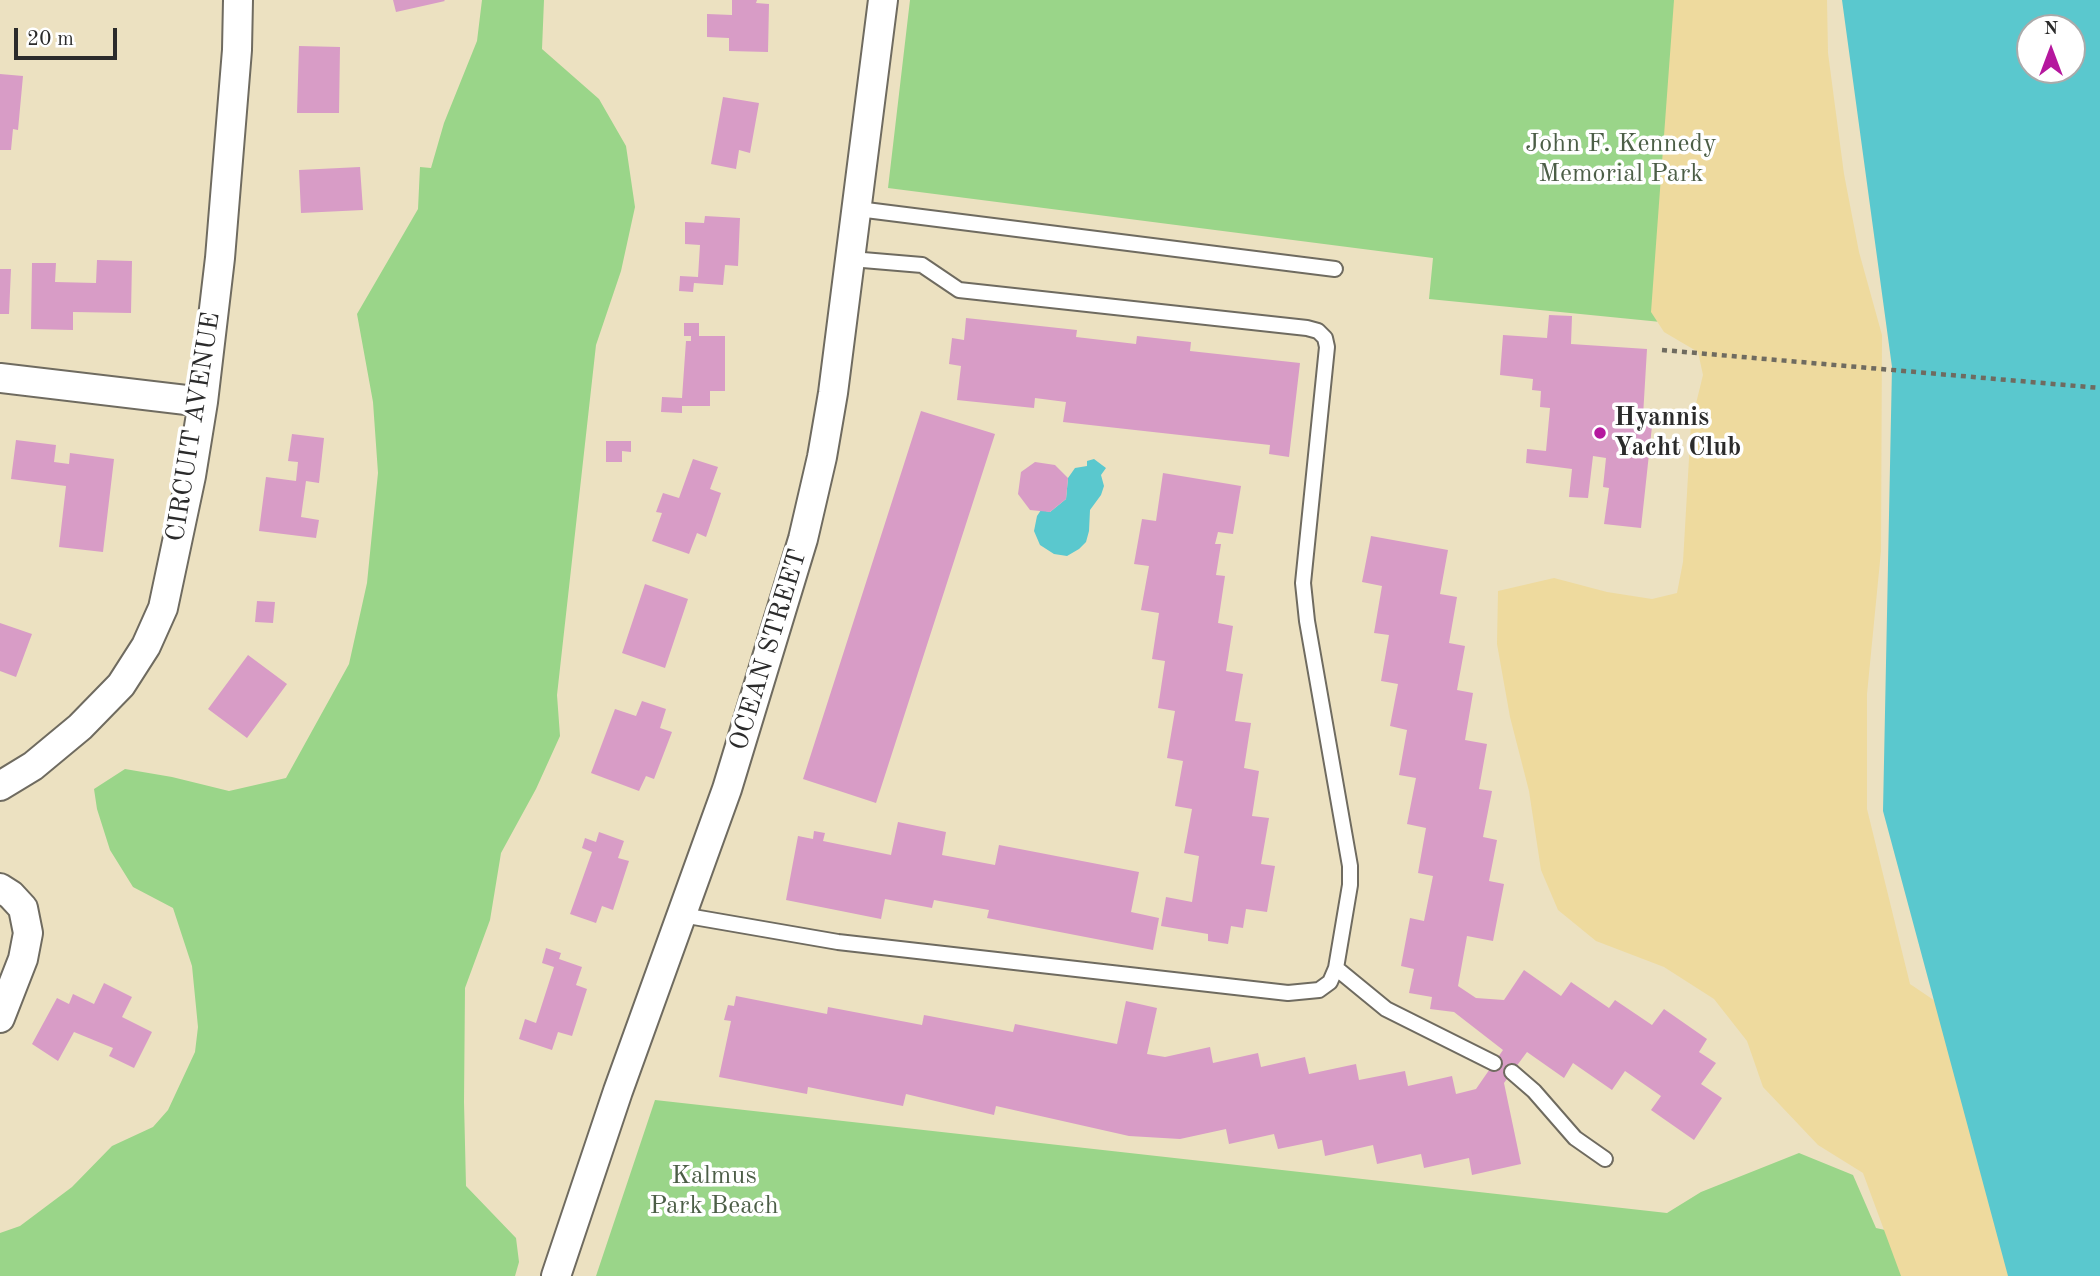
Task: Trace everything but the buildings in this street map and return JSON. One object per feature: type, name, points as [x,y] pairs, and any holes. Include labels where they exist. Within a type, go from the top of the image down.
[{"type":"street","name":"CIRCUIT AVENUE","points":[[0,786],[33,766],[80,727],[121,685],[146,646],[163,608],[191,475],[203,402],[220,258],[237,50],[238,0]]},
{"type":"street","name":"OCEAN STREET","points":[[556,1276],[618,1091],[746,730],[803,539],[822,457],[852,259],[883,0]]},
{"type":"street","points":[[0,378],[203,402]]},
{"type":"street","points":[[0,888],[23,908],[28,933],[23,959],[0,1018]]},
{"type":"lane","points":[[858,209],[1335,268]]},
{"type":"lane","points":[[682,915],[838,942],[1288,993],[1319,990],[1330,982],[1336,968],[1350,885],[1350,866],[1307,621],[1303,583],[1327,347],[1325,338],[1318,331],[1307,328],[959,290],[922,264],[852,259]]},
{"type":"lane","points":[[1336,968],[1386,1009],[1494,1063]]},
{"type":"lane","points":[[1512,1072],[1534,1091],[1574,1138],[1605,1159]]},
{"type":"path","points":[[1662,350],[2100,388]]},
{"type":"green space","points":[[482,0],[544,0],[542,49],[599,99],[626,146],[635,207],[621,271],[596,345],[557,695],[560,736],[536,789],[501,853],[490,920],[465,988],[466,1186],[516,1238],[519,1262],[515,1276],[0,1276],[0,1233],[20,1226],[72,1187],[112,1146],[153,1127],[168,1110],[195,1052],[198,1027],[192,966],[173,908],[133,887],[110,850],[97,809],[94,789],[125,769],[229,791],[286,778],[349,664],[367,583],[378,473],[373,402],[357,314],[418,209],[420,167],[431,168],[444,123],[477,41]]},
{"type":"green space","name":"John F. Kennedy Memorial Park","points":[[910,0],[1786,0],[1792,335],[1429,299],[1433,258],[888,188]]},
{"type":"green space","name":"Kalmus Park Beach","points":[[655,1100],[1667,1213],[1701,1192],[1799,1153],[1853,1175],[1876,1228],[1997,1255],[2003,1276],[596,1276]]},
{"type":"sand","points":[[1674,0],[1827,0],[1828,53],[1844,174],[1859,252],[1882,335],[1881,551],[1867,694],[1867,809],[1910,984],[1944,1007],[2015,1276],[1901,1276],[1863,1173],[1818,1145],[1763,1087],[1747,1041],[1714,999],[1664,967],[1596,941],[1558,910],[1541,870],[1529,791],[1510,717],[1497,644],[1498,591],[1554,578],[1607,592],[1652,599],[1677,593],[1683,562],[1691,424],[1703,375],[1698,352],[1664,332],[1651,312]]},
{"type":"water","points":[[1842,0],[2100,0],[2100,1276],[2008,1276],[1883,811],[1892,367]]},
{"type":"water","points":[[1094,459],[1106,468],[1101,475],[1104,486],[1101,495],[1090,510],[1086,542],[1067,556],[1054,554],[1040,545],[1034,531],[1037,516],[1041,510],[1050,512],[1066,499],[1068,478],[1075,468],[1087,466],[1087,461]]},
{"type":"place","name":"Hyannis Yacht Club","points":[[1600,433]]}]
